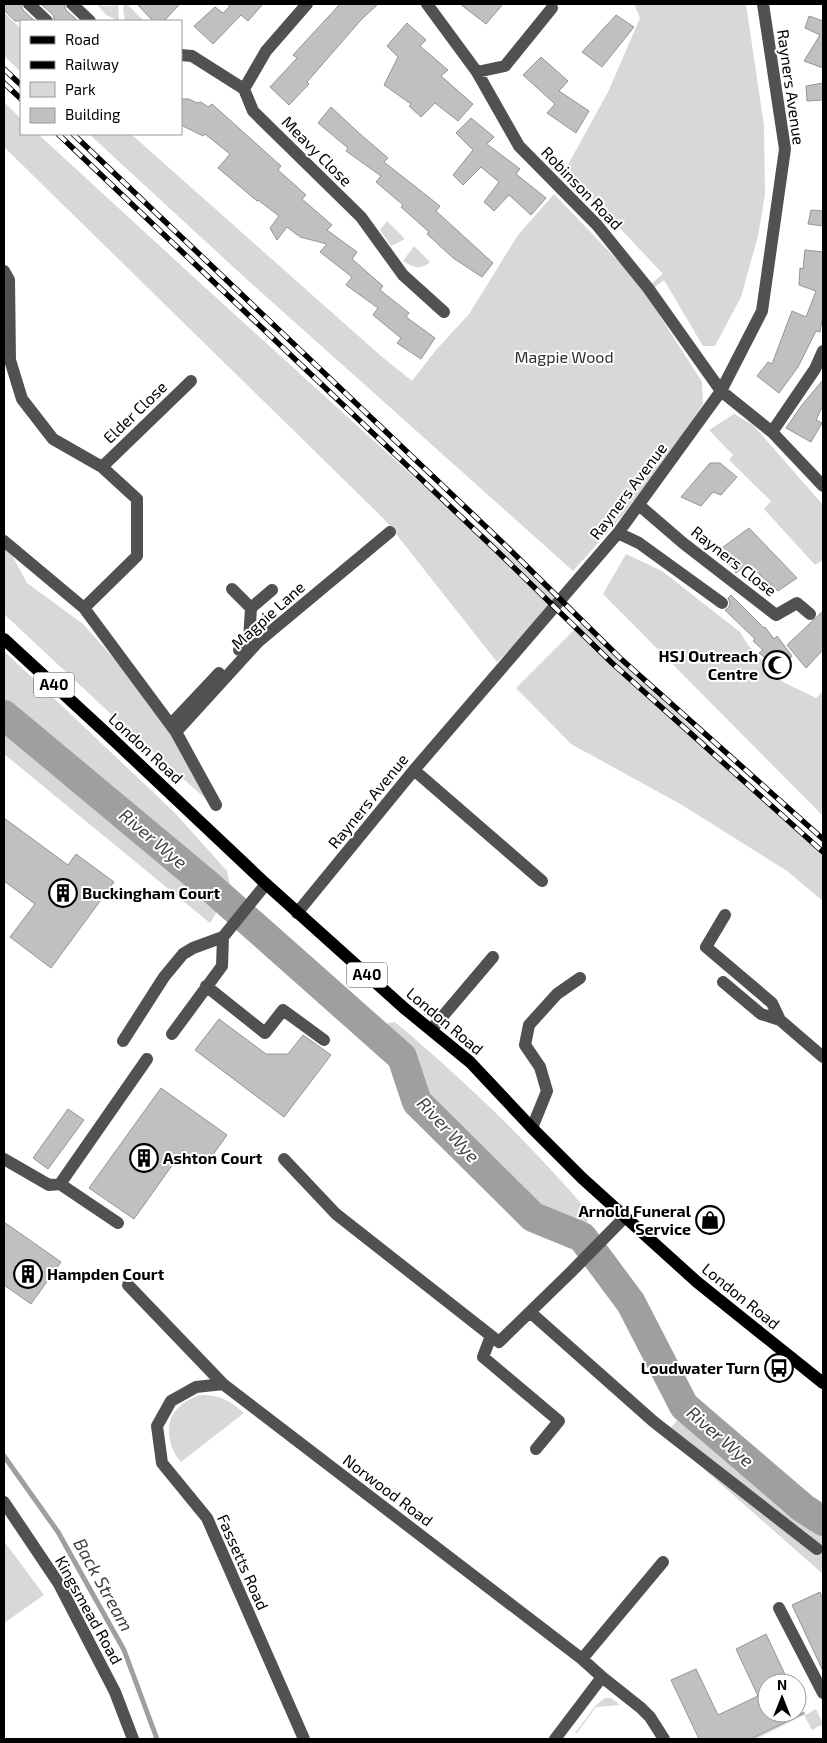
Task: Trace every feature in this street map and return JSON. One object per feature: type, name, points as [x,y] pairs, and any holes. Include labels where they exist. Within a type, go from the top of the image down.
[{"type":"main road","name":"London Road","points":[[4,639],[297,913],[470,1062],[582,1178],[697,1282],[823,1383]]},
{"type":"street","points":[[30,4],[46,20]]},
{"type":"street","points":[[72,4],[89,20]]},
{"type":"street","points":[[182,56],[192,56],[244,89],[266,51],[307,4]]},
{"type":"street","name":"Robinson Road","points":[[427,4],[477,72],[518,146],[597,225],[648,288],[721,391],[772,432],[823,486]]},
{"type":"street","name":"Rayners Avenue","points":[[297,913],[414,770],[640,506],[721,391],[762,311],[785,149],[764,4]]},
{"type":"street","points":[[477,72],[506,66],[552,8]]},
{"type":"street","name":"Meavy Close","points":[[244,89],[253,111],[361,217],[403,275],[444,312]]},
{"type":"street","points":[[4,271],[9,280],[10,360],[22,399],[53,439],[102,467],[138,499],[137,556],[84,608]]},
{"type":"street","points":[[772,432],[815,370],[823,351]]},
{"type":"street","name":"Elder Close","points":[[102,467],[191,381]]},
{"type":"street","name":"Rayners Close","points":[[640,506],[683,543],[776,615],[798,603],[810,614]]},
{"type":"street","name":"Magpie Lane","points":[[174,728],[258,642],[390,532]]},
{"type":"street","points":[[618,533],[639,542],[722,603]]},
{"type":"street","name":"London Road","points":[[4,540],[84,608],[174,728],[216,805]]},
{"type":"street","points":[[232,589],[252,608]]},
{"type":"street","points":[[174,728],[249,640],[252,608],[272,590]]},
{"type":"street","points":[[414,770],[542,881]]},
{"type":"street","points":[[123,1041],[164,977],[184,954],[193,948],[226,934],[266,884]]},
{"type":"street","points":[[725,916],[706,947],[772,1003],[780,1020]]},
{"type":"street","points":[[172,1034],[222,966],[226,934]]},
{"type":"street","points":[[431,1030],[493,957]]},
{"type":"street","points":[[532,1128],[548,1091],[540,1067],[525,1045],[529,1025],[557,994],[580,978]]},
{"type":"street","points":[[722,982],[761,1014],[780,1020],[823,1057]]},
{"type":"street","points":[[206,986],[264,1033],[283,1010],[324,1040]]},
{"type":"street","points":[[60,1184],[147,1059]]},
{"type":"street","points":[[4,1159],[49,1185],[60,1184],[118,1223]]},
{"type":"street","points":[[284,1159],[336,1214],[499,1342],[625,1217]]},
{"type":"street","name":"Norwood Road","points":[[128,1284],[223,1384],[582,1659],[642,1708],[664,1739]]},
{"type":"street","points":[[530,1312],[654,1422],[817,1549]]},
{"type":"street","points":[[491,1336],[483,1357],[559,1421],[536,1450]]},
{"type":"street","name":"Fassetts Road","points":[[223,1384],[196,1387],[171,1401],[157,1426],[162,1463],[207,1518],[304,1739]]},
{"type":"street","name":"Kingsmead Road","points":[[4,1502],[59,1584],[115,1692],[133,1739]]},
{"type":"street","points":[[582,1659],[663,1562]]},
{"type":"street","points":[[779,1608],[823,1693]]},
{"type":"street","points":[[555,1739],[602,1677]]},
{"type":"green space","points":[[97,4],[104,6],[118,5],[119,20],[106,15]]},
{"type":"green space","points":[[124,4],[127,4],[143,20],[125,20]]},
{"type":"green space","name":"Magpie Wood","points":[[634,4],[746,4],[764,126],[765,194],[758,236],[741,297],[715,346],[703,346],[664,280],[646,294],[702,382],[703,404],[670,453],[622,516],[573,571],[242,275],[90,135],[132,135],[381,356],[412,381],[436,350],[469,314],[518,235],[554,194],[645,289],[663,274],[565,170],[608,92],[640,18]]},
{"type":"green space","points":[[4,12],[20,28],[20,71],[4,56]]},
{"type":"green space","points":[[4,102],[20,118],[20,135],[39,135],[417,480],[562,597],[497,662],[385,520],[4,147]]},
{"type":"green space","points":[[387,221],[405,239],[391,246],[380,230]]},
{"type":"green space","points":[[414,246],[430,262],[416,267],[403,261]]},
{"type":"green space","points":[[734,414],[753,425],[823,505],[823,560],[815,565],[764,509],[771,501],[729,460],[733,455],[709,430]]},
{"type":"green space","points":[[4,548],[12,555],[27,583],[83,624],[148,697],[207,792],[207,800],[113,716],[4,614]]},
{"type":"green space","points":[[626,554],[662,571],[740,632],[748,645],[783,682],[816,698],[823,691],[823,816],[603,594]]},
{"type":"green space","points":[[584,620],[740,776],[823,854],[823,901],[787,871],[682,805],[571,744],[516,688]]},
{"type":"green space","points":[[4,651],[175,813],[227,871],[230,885],[4,699]]},
{"type":"green space","points":[[4,722],[223,902],[210,923],[4,754]]},
{"type":"green space","points":[[395,1022],[471,1090],[544,1162],[589,1213],[587,1223],[558,1215],[534,1203],[461,1132],[412,1077],[411,1052],[384,1024]]},
{"type":"green space","points":[[200,1395],[224,1399],[244,1413],[181,1462],[170,1442],[169,1427],[174,1413],[181,1405]]},
{"type":"green space","points":[[692,1402],[732,1447],[790,1504],[823,1519],[823,1574],[665,1435]]},
{"type":"green space","points":[[4,1541],[44,1595],[4,1623]]},
{"type":"green space","points":[[605,1698],[611,1698],[620,1705],[596,1707],[577,1733],[575,1733],[596,1705]]},
{"type":"green space","points":[[816,1709],[823,1724],[812,1730],[807,1721],[807,1714]]},
{"type":"green space","points":[[770,1723],[788,1723],[756,1739],[738,1739]]},
{"type":"building","points":[[4,4],[21,4],[23,10],[34,20],[15,21],[4,10]]},
{"type":"building","points":[[41,4],[64,4],[66,10],[77,20],[55,20],[53,15]]},
{"type":"building","points":[[137,4],[180,4],[165,20],[152,20]]},
{"type":"building","points":[[227,4],[263,4],[248,21],[241,15],[213,44],[194,26],[215,7],[223,13],[230,6]]},
{"type":"building","points":[[340,4],[378,4],[360,21],[307,82],[309,84],[289,105],[270,87],[297,58],[293,55]]},
{"type":"building","points":[[460,4],[503,4],[486,24]]},
{"type":"building","points":[[616,15],[634,27],[602,67],[582,52]]},
{"type":"building","points":[[809,16],[823,21],[823,68],[804,61],[820,35],[805,28]]},
{"type":"building","points":[[407,23],[426,40],[420,46],[448,70],[441,76],[473,104],[458,121],[435,103],[421,117],[409,106],[411,104],[384,85],[398,57],[387,46]]},
{"type":"building","points":[[541,57],[568,81],[559,91],[589,111],[576,133],[547,113],[555,104],[523,75]]},
{"type":"building","points":[[823,83],[823,100],[807,101],[806,86]]},
{"type":"building","points":[[182,99],[189,99],[197,103],[201,102],[208,107],[212,104],[281,166],[278,170],[306,195],[302,199],[332,225],[327,230],[357,252],[352,259],[383,286],[380,290],[409,313],[406,317],[435,338],[421,359],[397,343],[401,338],[373,315],[378,308],[346,285],[352,277],[320,252],[327,244],[300,237],[287,227],[277,240],[270,228],[279,216],[257,201],[218,168],[230,154],[205,134],[203,136],[182,126]]},
{"type":"building","points":[[331,107],[388,158],[384,162],[440,206],[436,211],[493,263],[482,277],[453,258],[427,234],[429,232],[401,207],[403,205],[376,182],[381,176],[346,151],[348,148],[318,123]]},
{"type":"building","points":[[471,118],[494,137],[487,144],[520,169],[516,174],[546,198],[531,215],[509,195],[494,211],[484,202],[499,182],[481,167],[463,185],[453,175],[473,150],[456,133]]},
{"type":"building","points":[[811,210],[823,211],[823,226],[808,224]]},
{"type":"building","points":[[805,250],[823,252],[823,314],[820,332],[816,331],[798,367],[779,393],[757,376],[768,362],[772,364],[792,311],[806,317],[816,291],[799,285],[800,268],[803,269]]},
{"type":"building","points":[[823,380],[823,405],[816,420],[822,423],[811,442],[786,428]]},
{"type":"building","points":[[710,463],[720,463],[737,477],[721,495],[713,492],[701,506],[681,497]]},
{"type":"building","points":[[749,528],[797,578],[778,591],[748,564],[736,573],[719,550]]},
{"type":"building","points":[[731,595],[765,627],[774,639],[777,636],[792,656],[781,670],[759,653],[763,650],[753,641],[755,639],[725,610],[729,607],[728,598]]},
{"type":"building","points":[[823,611],[823,650],[806,668],[787,645]]},
{"type":"building","name":"Buckingham Court","points":[[4,818],[68,865],[76,854],[114,882],[51,968],[10,937],[35,904],[4,881]]},
{"type":"building","points":[[219,1019],[266,1054],[288,1054],[303,1035],[331,1055],[284,1117],[195,1050]]},
{"type":"building","name":"Ashton Court","points":[[161,1088],[227,1135],[205,1166],[183,1150],[134,1219],[89,1188]]},
{"type":"building","points":[[68,1109],[84,1120],[48,1169],[33,1158]]},
{"type":"building","name":"Hampden Court","points":[[4,1222],[61,1262],[31,1304],[4,1285]]},
{"type":"building","points":[[820,1592],[823,1600],[823,1671],[792,1605]]},
{"type":"building","points":[[766,1634],[784,1673],[757,1673],[757,1694],[736,1649]]},
{"type":"building","points":[[696,1669],[718,1715],[757,1696],[757,1723],[784,1723],[750,1739],[699,1739],[671,1680]]},
{"type":"waterway","name":"River Wye","points":[[4,715],[208,885],[402,1057],[417,1102],[533,1217],[582,1237],[631,1303],[684,1406],[803,1508],[823,1521]]},
{"type":"waterway","name":"Back Stream","points":[[4,1456],[58,1532],[124,1650],[157,1739]]},
{"type":"railway","points":[[4,69],[20,84]]},
{"type":"railway","points":[[4,83],[20,98]]},
{"type":"railway","points":[[59,135],[498,552],[612,663],[823,852]]},
{"type":"railway","points":[[74,135],[504,544],[620,658],[823,839]]},
{"type":"place","name":"HSJ Outreach Centre","points":[[777,665]]},
{"type":"place","name":"Buckingham Court","points":[[63,893]]},
{"type":"place","name":"Ashton Court","points":[[144,1158]]},
{"type":"place","name":"Arnold Funeral Service","points":[[710,1220]]},
{"type":"place","name":"Hampden Court","points":[[28,1274]]},
{"type":"place","name":"Loudwater Turn","points":[[779,1368]]}]
